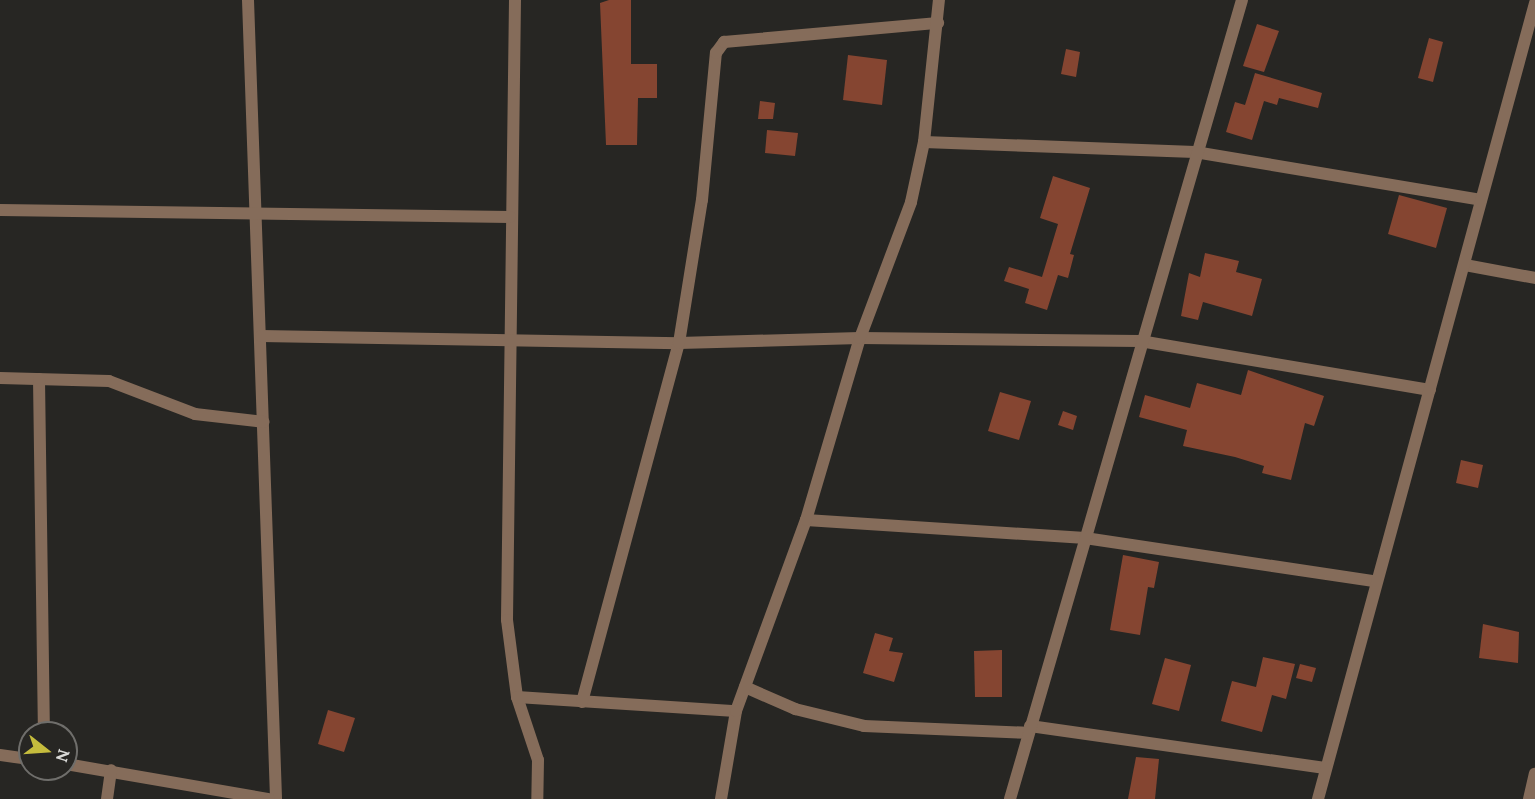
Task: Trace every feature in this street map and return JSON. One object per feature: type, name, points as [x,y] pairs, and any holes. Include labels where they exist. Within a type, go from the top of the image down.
[{"type":"street","points":[[248,0],[276,799]]},
{"type":"street","points":[[515,0],[510,218],[512,340],[507,620],[516,697],[537,753],[537,799]]},
{"type":"street","points":[[721,799],[736,711],[806,520],[860,338],[895,250],[924,142],[939,0]]},
{"type":"street","points":[[1010,799],[1140,341],[1242,0]]},
{"type":"street","points":[[1318,799],[1374,581],[1465,265],[1535,3]]},
{"type":"street","points":[[582,702],[679,343],[720,47],[724,42],[938,23]]},
{"type":"street","points":[[924,142],[1196,152],[1482,200]]},
{"type":"street","points":[[0,210],[510,218]]},
{"type":"street","points":[[1465,265],[1535,278]]},
{"type":"street","points":[[261,336],[679,343],[860,338],[1140,341],[1430,390]]},
{"type":"street","points":[[0,378],[109,381],[195,414],[264,422]]},
{"type":"street","points":[[39,379],[44,721]]},
{"type":"street","points":[[806,520],[1085,538],[1374,581]]},
{"type":"street","points":[[745,687],[804,711],[864,726],[1029,729],[1325,768]]},
{"type":"street","points":[[516,697],[736,711]]},
{"type":"street","points":[[0,755],[18,757]]},
{"type":"street","points":[[78,766],[269,799]]},
{"type":"street","points":[[107,799],[111,770]]},
{"type":"street","points":[[1529,799],[1535,774]]},
{"type":"building","points":[[609,0],[631,0],[631,64],[657,64],[657,98],[638,98],[637,145],[606,145],[600,3]]},
{"type":"building","points":[[1257,24],[1279,31],[1264,72],[1243,66]]},
{"type":"building","points":[[1429,38],[1443,42],[1433,82],[1418,78]]},
{"type":"building","points":[[1066,49],[1080,52],[1076,77],[1061,74]]},
{"type":"building","points":[[848,55],[887,60],[882,105],[843,100]]},
{"type":"building","points":[[1255,73],[1322,93],[1318,108],[1279,98],[1277,105],[1264,101],[1252,140],[1226,132],[1235,102],[1245,105]]},
{"type":"building","points":[[760,101],[775,103],[773,119],[758,119]]},
{"type":"building","points":[[767,130],[798,133],[795,156],[765,153]]},
{"type":"building","points":[[1053,176],[1090,188],[1070,254],[1074,255],[1068,278],[1058,275],[1047,310],[1025,303],[1029,289],[1004,281],[1009,267],[1042,277],[1058,224],[1040,218]]},
{"type":"building","points":[[1399,195],[1447,208],[1436,248],[1388,234]]},
{"type":"building","points":[[1205,253],[1239,261],[1236,272],[1262,279],[1252,316],[1203,302],[1198,320],[1181,316],[1189,273],[1200,277]]},
{"type":"building","points":[[1248,370],[1324,396],[1314,426],[1305,423],[1291,480],[1262,473],[1264,466],[1183,446],[1187,430],[1139,417],[1145,395],[1190,408],[1197,383],[1241,395]]},
{"type":"building","points":[[1000,392],[1031,401],[1019,440],[988,431]]},
{"type":"building","points":[[1063,411],[1077,416],[1073,430],[1058,425]]},
{"type":"building","points":[[1461,460],[1483,465],[1478,488],[1456,483]]},
{"type":"building","points":[[1123,555],[1159,562],[1154,588],[1148,587],[1140,635],[1110,630]]},
{"type":"building","points":[[1483,624],[1519,632],[1518,663],[1479,658]]},
{"type":"building","points":[[875,633],[893,638],[889,651],[903,653],[894,682],[863,673]]},
{"type":"building","points":[[1002,650],[1002,697],[975,697],[974,651]]},
{"type":"building","points":[[1263,657],[1295,664],[1286,699],[1272,695],[1262,732],[1221,721],[1232,681],[1256,687]]},
{"type":"building","points":[[1165,658],[1191,665],[1179,711],[1152,704]]},
{"type":"building","points":[[1300,664],[1316,668],[1312,682],[1296,678]]},
{"type":"building","points":[[328,710],[355,718],[344,752],[318,744]]},
{"type":"building","points":[[1136,757],[1159,759],[1155,799],[1128,799]]}]
